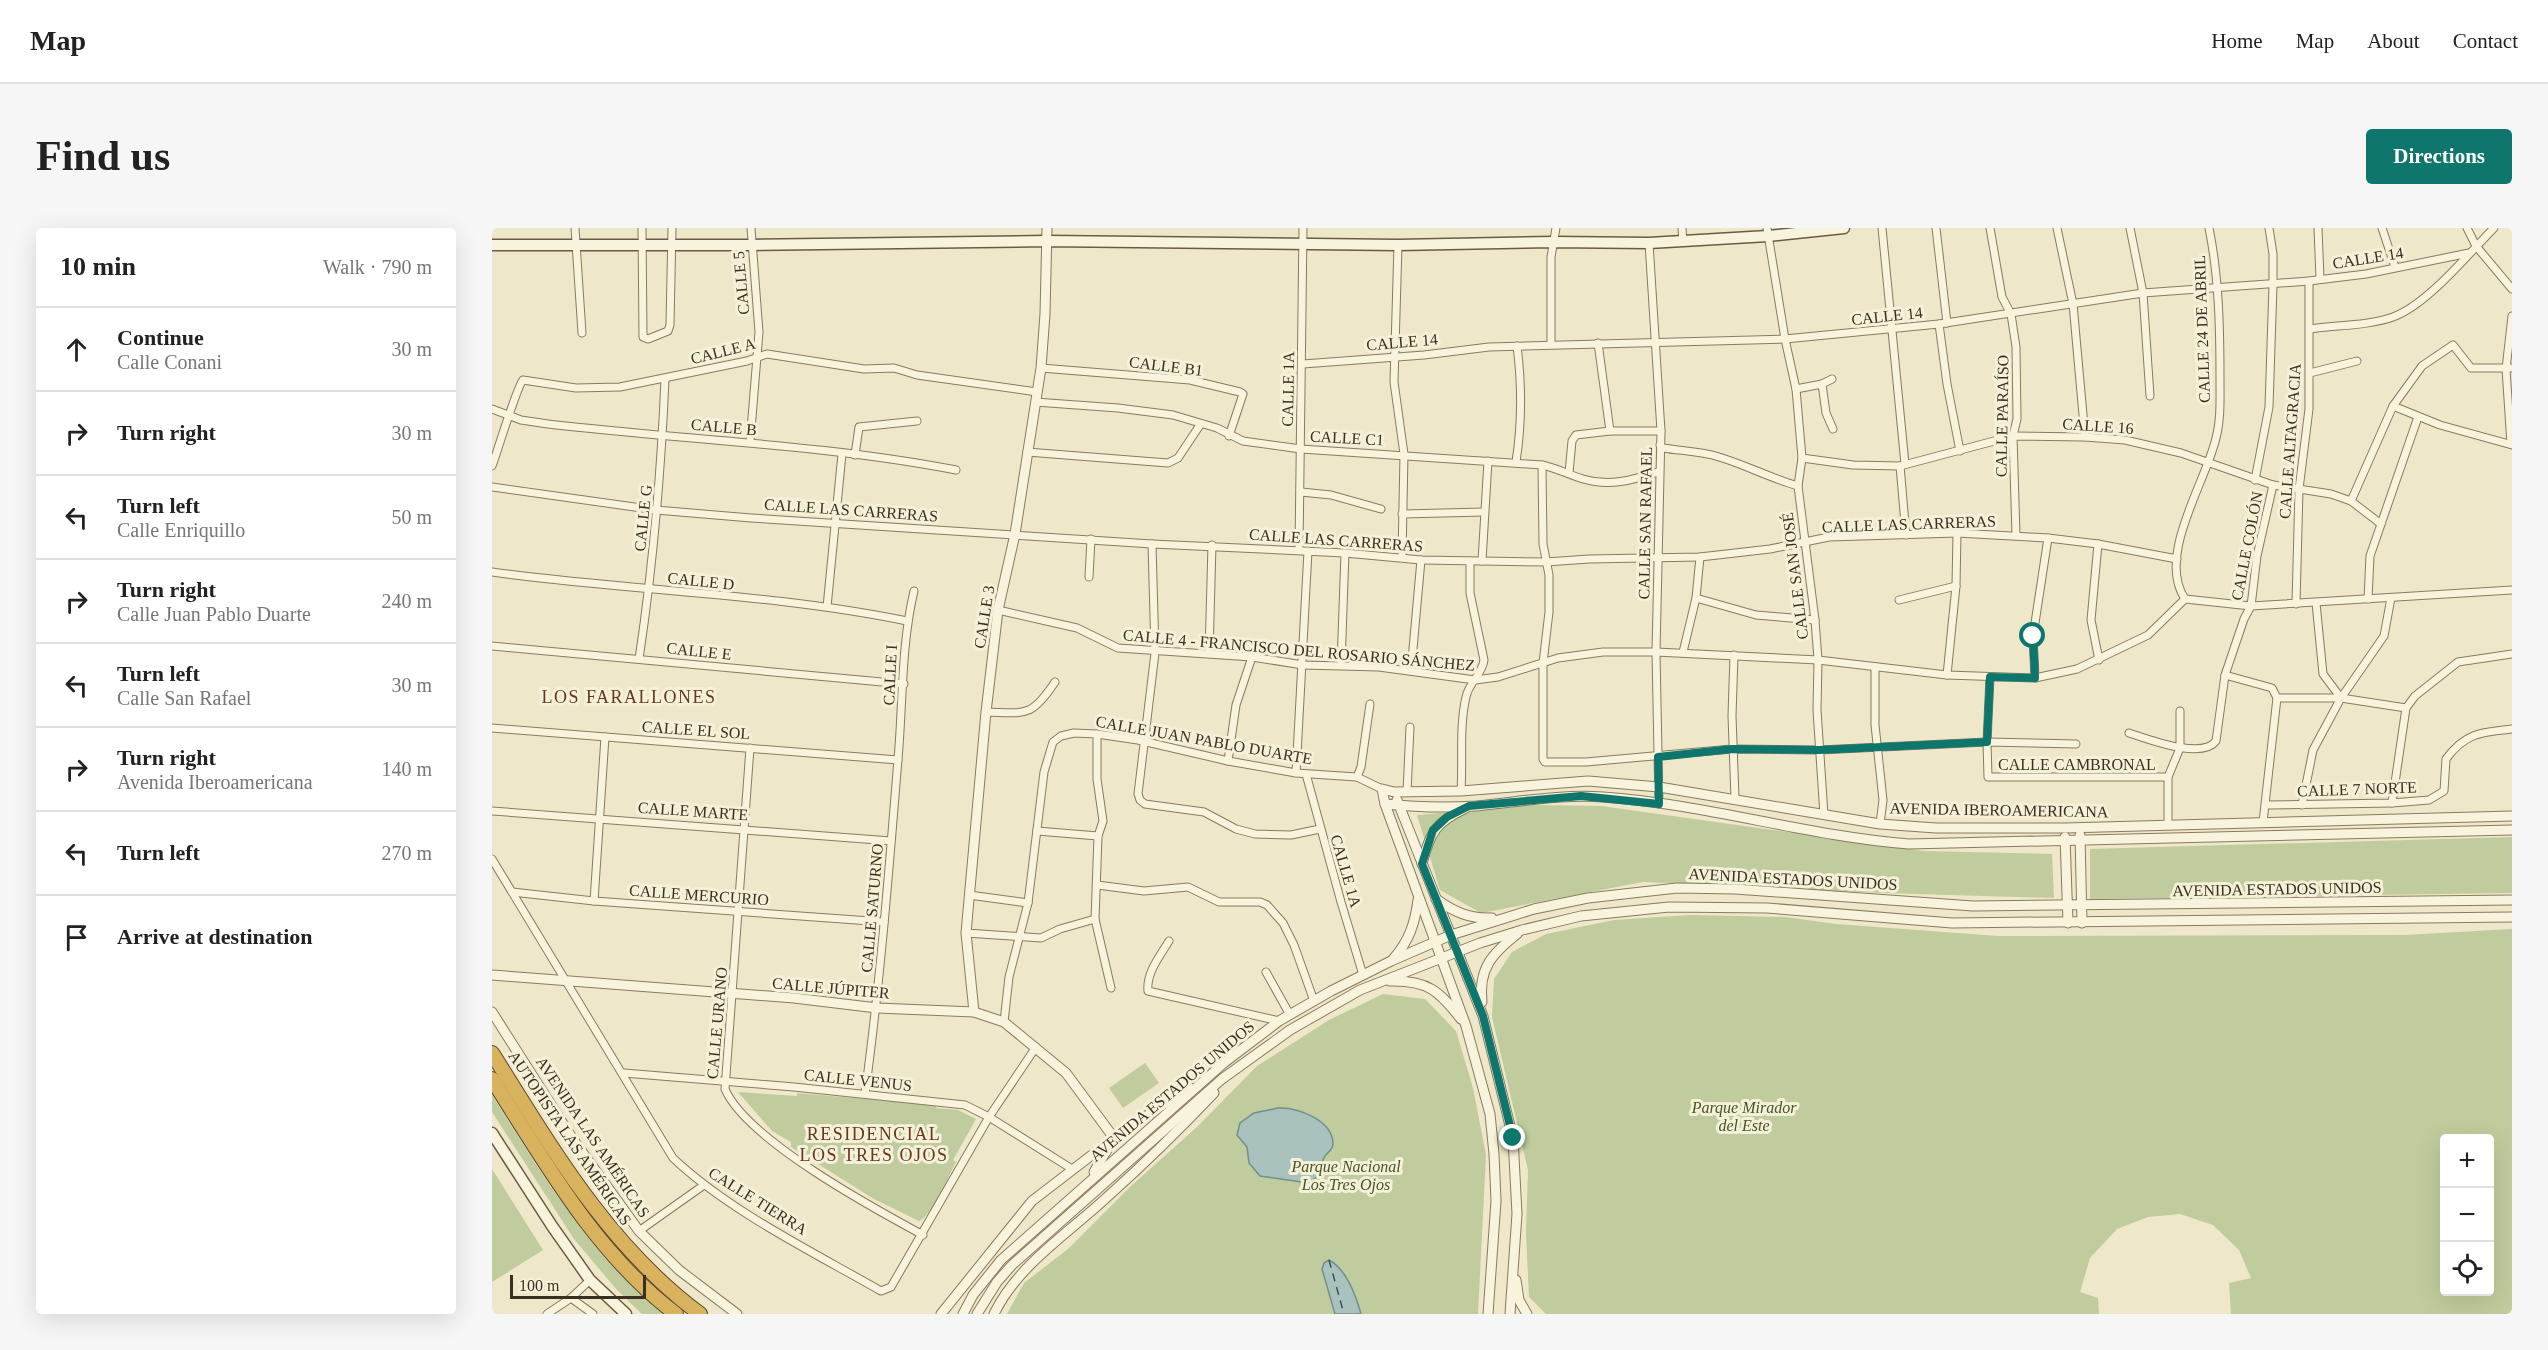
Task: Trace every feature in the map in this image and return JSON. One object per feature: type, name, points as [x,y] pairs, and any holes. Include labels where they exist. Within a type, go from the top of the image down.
[{"type":"highway","name":"AUTOPISTA LAS AMÉRICAS","points":[[492,1053],[559,1157],[617,1238],[656,1278],[700,1314]]},
{"type":"highway","name":"AUTOPISTA LAS AMÉRICAS","points":[[492,1079],[587,1222],[625,1267],[676,1314]]},
{"type":"main road","points":[[492,245],[751,245],[1047,241],[1398,245],[1649,243],[1683,242],[1768,232],[1844,228]]},
{"type":"main road","points":[[492,1132],[552,1226],[590,1280],[626,1314]]},
{"type":"street","points":[[575,228],[582,333]]},
{"type":"street","points":[[642,228],[643,337],[645,339],[668,331],[670,325],[672,228]]},
{"type":"street","name":"CALLE 5","points":[[750,442],[759,332],[751,228]]},
{"type":"street","name":"CALLE 3","points":[[974,1012],[966,933],[986,712],[998,610],[1015,534],[1041,368],[1047,228]]},
{"type":"street","name":"CALLE 1A","points":[[1299,550],[1303,228]]},
{"type":"street","points":[[1551,344],[1553,242],[1556,228]]},
{"type":"street","points":[[1682,228],[1683,242]]},
{"type":"street","points":[[1882,228],[1903,465],[1906,536]]},
{"type":"street","points":[[1936,228],[1947,384],[1960,451]]},
{"type":"street","name":"CALLE PARAÍSO","points":[[1990,228],[2002,297],[2011,314],[2016,347],[2017,398],[2013,436],[2016,535]]},
{"type":"street","points":[[2057,228],[2073,304],[2085,437]]},
{"type":"street","points":[[2130,228],[2143,293],[2150,396]]},
{"type":"street","name":"CALLE 24 DE ABRIL","points":[[2185,599],[2178,588],[2177,559],[2190,507],[2207,464],[2219,423],[2220,346],[2209,228]]},
{"type":"street","points":[[2255,480],[2269,407],[2273,254],[2269,228]]},
{"type":"street","points":[[2318,228],[2320,279]]},
{"type":"street","points":[[2382,228],[2395,267]]},
{"type":"street","points":[[2467,228],[2476,246],[2512,289]]},
{"type":"street","points":[[2310,329],[2385,320],[2396,316],[2425,297],[2494,228]]},
{"type":"street","name":"CALLE SAN JOSÉ","points":[[1768,232],[1785,339],[1796,389],[1802,458],[1798,486],[1815,620],[1818,660],[1817,710],[1824,815]]},
{"type":"street","name":"CALLE SAN RAFAEL","points":[[1649,243],[1660,431],[1656,652],[1659,804]]},
{"type":"street","points":[[1398,245],[1394,382],[1404,454],[1402,558]]},
{"type":"street","name":"CALLE 14","points":[[1303,364],[1489,347],[1785,339],[1943,323],[2143,293],[2309,281],[2469,253]]},
{"type":"street","name":"CALLE ALTAGRACIA","points":[[2296,604],[2300,489],[2309,409],[2309,281]]},
{"type":"street","points":[[2393,406],[2418,417],[2511,445],[2509,369],[2512,316]]},
{"type":"street","points":[[1598,343],[1610,431]]},
{"type":"street","points":[[2351,501],[2393,406],[2422,366],[2453,345],[2471,368],[2509,369]]},
{"type":"street","points":[[1516,462],[1521,413],[1521,374],[1517,346]]},
{"type":"street","name":"CALLE A","points":[[511,415],[519,384],[523,381],[576,388],[620,387],[747,362],[756,356],[769,354],[864,369],[894,368],[924,376],[1036,397]]},
{"type":"street","points":[[2310,373],[2357,362]]},
{"type":"street","name":"CALLE B1","points":[[1041,368],[1190,380],[1240,392],[1243,394],[1229,436]]},
{"type":"street","name":"CALLE G","points":[[639,659],[650,588],[663,436],[665,379]]},
{"type":"street","points":[[1796,389],[1822,384],[1832,379]]},
{"type":"street","points":[[1822,384],[1826,413],[1833,429]]},
{"type":"street","name":"CALLE C1","points":[[1036,397],[1173,416],[1217,428],[1229,436],[1244,441],[1301,449],[1516,462],[1542,465],[1584,479],[1612,484],[1658,472]]},
{"type":"street","name":"CALLE B","points":[[492,409],[539,422],[663,436],[750,442],[918,463],[956,470]]},
{"type":"street","points":[[492,466],[511,415]]},
{"type":"street","points":[[2368,599],[2370,556],[2418,417]]},
{"type":"street","points":[[855,455],[859,427],[917,421]]},
{"type":"street","points":[[1027,452],[1168,463],[1178,458],[1200,425]]},
{"type":"street","points":[[1569,473],[1572,441],[1576,435],[1610,431],[1660,431]]},
{"type":"street","name":"CALLE 16","points":[[1802,458],[1853,465],[1903,465],[2013,436],[2085,437],[2146,444],[2181,453],[2207,464],[2273,485],[2331,494],[2351,501],[2380,524]]},
{"type":"street","points":[[1660,445],[1663,448],[1716,456],[1749,467],[1767,477],[1798,486]]},
{"type":"street","points":[[827,607],[842,454]]},
{"type":"street","points":[[1482,561],[1488,461]]},
{"type":"street","points":[[1542,465],[1543,544],[1550,575],[1549,612],[1543,663],[1543,759],[1545,762],[1586,762],[1658,757],[1732,749],[1819,750],[1987,742],[2076,744]]},
{"type":"street","name":"CALLE COLÓN","points":[[2180,748],[2209,748],[2216,741],[2225,675],[2244,619],[2251,606],[2258,556],[2273,485]]},
{"type":"street","name":"CALLE LAS CARRERAS","points":[[492,487],[656,510],[836,524],[1152,544],[1299,550],[1420,560],[1546,562],[1658,556],[1700,557],[1770,549],[1829,537],[1957,533],[2048,538],[2098,544],[2177,559]]},
{"type":"street","points":[[1301,492],[1331,495],[1381,509]]},
{"type":"street","points":[[1402,513],[1484,512]]},
{"type":"street","points":[[1947,675],[1956,586],[1957,533]]},
{"type":"street","points":[[2035,678],[2033,636],[2048,538]]},
{"type":"street","points":[[1089,577],[1091,540]]},
{"type":"street","points":[[1152,544],[1155,652],[1138,794],[1140,800],[1144,804],[1204,812],[1236,829],[1255,834],[1291,835],[1320,829]]},
{"type":"street","points":[[2098,544],[2091,620],[2099,660]]},
{"type":"street","points":[[1209,654],[1212,545]]},
{"type":"street","points":[[1296,773],[1304,665],[1308,551]]},
{"type":"street","points":[[1341,665],[1346,553]]},
{"type":"street","points":[[1683,652],[1696,598],[1700,557]]},
{"type":"street","points":[[1412,671],[1420,560]]},
{"type":"street","points":[[1461,790],[1462,712],[1468,688],[1482,670],[1484,660],[1470,593],[1470,561]]},
{"type":"street","name":"CALLE D","points":[[492,572],[570,583],[650,588],[827,607],[907,621]]},
{"type":"street","points":[[1899,600],[1956,586]]},
{"type":"street","points":[[2185,599],[2251,606],[2512,590]]},
{"type":"street","name":"CALLE I","points":[[898,760],[907,621],[914,591]]},
{"type":"street","points":[[1696,598],[1755,615],[1815,620]]},
{"type":"street","points":[[2302,805],[2313,750],[2341,698],[2384,636],[2391,598]]},
{"type":"street","name":"CALLE 4 - FRANCISCO DEL ROSARIO SÁNCHEZ","points":[[998,610],[1077,628],[1118,648],[1252,657],[1304,665],[1341,665],[1412,671],[1475,680],[1498,677],[1558,657],[1603,652],[1683,652],[1818,660],[1947,675],[2035,678],[2077,669],[2148,635],[2185,599]]},
{"type":"street","points":[[2316,603],[2323,674],[2341,698]]},
{"type":"street","name":"CALLE E","points":[[492,646],[904,684]]},
{"type":"street","points":[[2392,803],[2406,708],[2415,696],[2436,677],[2458,662],[2512,654]]},
{"type":"street","points":[[1734,655],[1732,749],[1735,798]]},
{"type":"street","points":[[1228,761],[1236,705],[1252,657]]},
{"type":"street","points":[[1875,667],[1877,748],[1882,800],[1880,824]]},
{"type":"street","points":[[2225,675],[2272,688],[2277,698],[2263,822]]},
{"type":"street","points":[[1987,742],[1990,677]]},
{"type":"street","points":[[986,712],[1015,713],[1034,709],[1055,682]]},
{"type":"street","points":[[2277,698],[2341,698],[2406,708]]},
{"type":"street","points":[[1357,777],[1361,767],[1370,704]]},
{"type":"street","points":[[2168,824],[2168,777],[2180,748],[2180,711]]},
{"type":"street","points":[[1407,792],[1410,727]]},
{"type":"street","name":"CALLE EL SOL","points":[[492,728],[898,760]]},
{"type":"street","name":"CALLE 7 NORTE","points":[[2266,805],[2392,803],[2429,800],[2444,791],[2444,765],[2455,748],[2472,735],[2512,729]]},
{"type":"street","name":"CALLE JUAN PABLO DUARTE","points":[[1004,1022],[1009,977],[1021,938],[1028,903],[1044,772],[1053,742],[1061,736],[1074,733],[1096,734],[1144,741],[1228,761],[1296,773],[1357,777],[1382,789]]},
{"type":"street","points":[[2129,733],[2180,748]]},
{"type":"street","points":[[1096,734],[1097,779],[1103,821],[1098,836],[1095,919],[1111,988]]},
{"type":"street","points":[[594,901],[605,736]]},
{"type":"street","name":"CALLE CAMBRONAL","points":[[1987,742],[1987,775],[1990,778],[2168,777]]},
{"type":"street","name":"CALLE URANO","points":[[750,748],[725,1089],[733,1103],[770,1140],[833,1182],[922,1234]]},
{"type":"street","name":"CALLE SATURNO","points":[[864,1094],[877,1008],[898,760]]},
{"type":"street","name":"CALLE 1A","points":[[1306,774],[1363,975]]},
{"type":"street","name":"AVENIDA IBEROAMERICANA","points":[[1382,789],[1394,792],[1461,790],[1588,781],[1659,787],[1880,824],[1936,828],[2080,828],[2512,816]]},
{"type":"street","points":[[1382,789],[1385,804],[1466,1026],[1490,1114],[1496,1201],[1488,1314]]},
{"type":"street","points":[[1394,792],[1483,1016]]},
{"type":"street","name":"AVENIDA IBEROAMERICANA","points":[[1385,804],[1469,806],[1581,796],[1659,804],[1884,842],[1936,845],[2512,830]]},
{"type":"street","points":[[1422,864],[1433,830],[1447,817],[1469,806]]},
{"type":"street","name":"CALLE MARTE","points":[[492,811],[745,828],[891,841]]},
{"type":"street","points":[[2065,828],[2068,923]]},
{"type":"street","points":[[2080,828],[2082,923]]},
{"type":"street","points":[[1037,831],[1098,836]]},
{"type":"street","name":"CALLE TIERRA","points":[[492,859],[624,1073],[673,1158],[704,1185],[881,1291],[891,1287],[989,1117],[1036,1047]]},
{"type":"street","points":[[1097,885],[1144,891],[1188,887],[1219,902],[1260,902],[1267,905],[1283,923],[1314,1001]]},
{"type":"street","name":"AVENIDA ESTADOS UNIDOS","points":[[963,1314],[972,1295],[1001,1260],[1225,1062],[1279,1022],[1391,961],[1451,935],[1504,918],[1588,898],[1677,888],[1734,889],[1973,906],[2512,900]]},
{"type":"street","name":"CALLE MERCURIO","points":[[512,892],[594,901],[884,922]]},
{"type":"street","points":[[969,895],[1028,903]]},
{"type":"street","points":[[1391,961],[1409,937],[1416,919],[1419,898]]},
{"type":"street","points":[[1436,899],[1451,910],[1474,918],[1504,918]]},
{"type":"street","name":"AVENIDA ESTADOS UNIDOS","points":[[976,1314],[997,1282],[1012,1265],[1240,1064],[1317,1014],[1360,990],[1522,930],[1581,916],[1669,907],[1767,908],[1952,923],[2512,917]]},
{"type":"street","points":[[966,933],[1041,938],[1060,929],[1095,919]]},
{"type":"street","points":[[1510,1314],[1517,1214],[1513,1138],[1483,1016],[1480,992],[1484,971],[1495,952],[1522,930]]},
{"type":"street","points":[[1169,941],[1152,970],[1148,991],[1279,1022]]},
{"type":"street","points":[[1266,972],[1290,1015]]},
{"type":"street","name":"CALLE JÚPITER","points":[[492,975],[877,1008],[974,1012],[1004,1022],[1066,1073],[1114,1138]]},
{"type":"street","points":[[1382,982],[1407,981],[1430,987],[1441,994],[1466,1026]]},
{"type":"street","name":"AVENIDA LAS AMÉRICAS","points":[[492,1012],[572,1138],[639,1231],[679,1270],[737,1314]]},
{"type":"street","points":[[941,1314],[1022,1211],[1072,1169],[1114,1138],[1225,1062]]},
{"type":"street","points":[[994,1314],[1008,1291],[1027,1268],[1148,1161],[1240,1064]]},
{"type":"street","name":"CALLE VENUS","points":[[624,1073],[964,1105],[989,1117],[1072,1169]]},
{"type":"street","points":[[1088,1182],[1114,1138]]},
{"type":"street","points":[[639,1231],[704,1185]]},
{"type":"street","points":[[1514,1268],[1519,1300],[1527,1314]]},
{"type":"street","points":[[547,1314],[571,1298],[590,1280]]},
{"type":"street","points":[[571,1298],[593,1314]]},
{"type":"green space","points":[[1535,805],[1601,806],[1924,851],[2052,854],[2054,898],[1643,882],[1481,913],[1440,890],[1417,815]]},
{"type":"green space","points":[[2512,837],[2512,893],[2090,899],[2090,849]]},
{"type":"green space","name":"Parque Mirador del Este","points":[[1690,915],[1785,917],[1836,924],[1998,936],[2405,935],[2512,929],[2512,1314],[2231,1314],[2229,1283],[2251,1278],[2239,1250],[2213,1225],[2180,1214],[2148,1217],[2117,1229],[2090,1258],[2080,1292],[2098,1298],[2099,1314],[1546,1314],[1529,1297],[1526,1234],[1528,1170],[1492,1017],[1494,979],[1512,952],[1546,934],[1614,920]]},
{"type":"green space","name":"Parque Nacional Los Tres Ojos","points":[[1383,994],[1425,999],[1456,1031],[1473,1088],[1486,1155],[1478,1314],[1007,1314],[1024,1283],[1068,1249],[1131,1186],[1197,1127],[1257,1066],[1329,1020]]},
{"type":"green space","points":[[1145,1063],[1159,1083],[1123,1108],[1109,1088]]},
{"type":"green space","points":[[738,1092],[797,1096],[797,1093],[936,1105],[936,1108],[958,1110],[976,1119],[953,1160],[956,1162],[940,1194],[929,1212],[919,1221],[874,1199],[791,1147],[791,1142],[772,1131]]},
{"type":"green space","points":[[492,1095],[529,1154],[590,1240],[637,1291],[663,1314],[642,1314],[617,1290],[574,1239],[492,1112]]},
{"type":"green space","points":[[492,1169],[543,1250],[492,1282]]},
{"type":"water","points":[[1278,1108],[1295,1110],[1313,1117],[1327,1128],[1331,1136],[1333,1146],[1322,1162],[1321,1174],[1309,1183],[1260,1176],[1249,1163],[1247,1147],[1237,1135],[1240,1123],[1254,1113]]},
{"type":"water","points":[[1329,1260],[1345,1276],[1361,1314],[1335,1314],[1322,1269],[1324,1263]]},
{"type":"ferry route","points":[[1329,1260],[1344,1314]]},
{"type":"district","name":"LOS FARALLONES","points":[[629,697]]},
{"type":"district","name":"RESIDENCIAL LOS TRES OJOS","points":[[874,1144]]},
{"type":"route","points":[[1513,1138],[1483,1016],[1422,864],[1433,830],[1447,817],[1469,806],[1565,796],[1628,799],[1659,804],[1658,757],[1732,749],[1819,750],[1987,742],[1990,677],[2035,678],[2033,636]]}]
